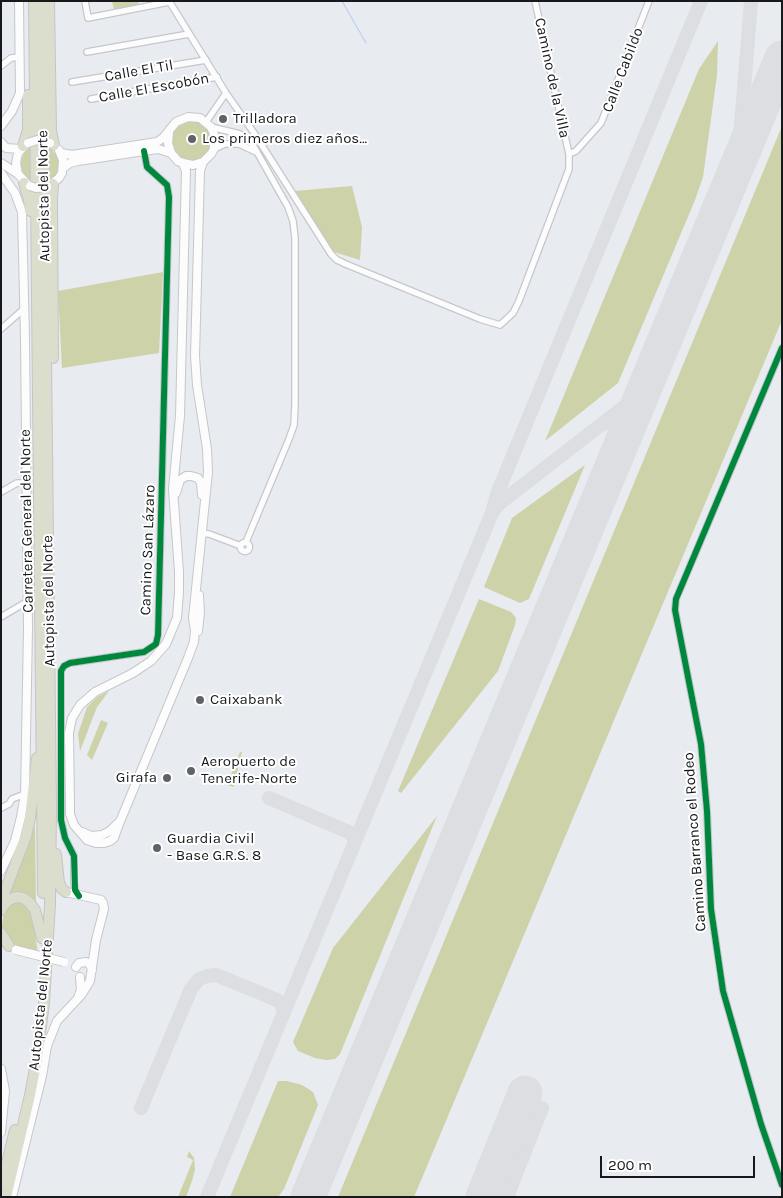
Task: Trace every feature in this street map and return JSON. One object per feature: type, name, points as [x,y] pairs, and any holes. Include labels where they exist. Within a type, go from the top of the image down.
[{"type":"highway","points":[[24,146],[28,130],[28,1]]},
{"type":"highway","name":"Autopista del Norte","points":[[1,1188],[29,1064],[37,1011],[42,938],[43,761],[41,733],[34,1]]},
{"type":"highway","name":"Autopista del Norte","points":[[6,1197],[30,1095],[44,1002],[49,931],[51,806],[42,1]]},
{"type":"highway","points":[[50,1],[51,131],[55,147]]},
{"type":"highway","points":[[24,181],[29,200],[32,384],[35,445],[38,460]]},
{"type":"highway","points":[[47,421],[52,403],[52,199],[50,186]]},
{"type":"highway","points":[[1,902],[3,891],[26,836],[41,733]]},
{"type":"highway","points":[[51,806],[54,820],[59,883],[66,892]]},
{"type":"highway","points":[[1,910],[9,900],[16,897],[23,898],[29,902],[35,910],[42,938]]},
{"type":"highway","points":[[1,934],[6,945]]},
{"type":"main road","points":[[1,126],[12,111],[20,93],[19,1]]},
{"type":"main road","points":[[1,142],[6,148],[24,146],[38,140],[72,154],[157,142],[169,133],[176,122],[188,117],[194,117],[208,124],[215,142],[214,149],[203,162],[193,165],[183,163],[178,161],[171,153],[168,143],[169,133]]},
{"type":"main road","points":[[24,146],[16,163],[24,181]]},
{"type":"main road","points":[[55,147],[63,168]]},
{"type":"main road","points":[[1,163],[36,188],[50,186],[59,178],[63,168],[70,163],[158,149],[171,153]]},
{"type":"main road","points":[[203,162],[200,170],[195,356],[197,386],[208,463],[206,502],[203,513]]},
{"type":"main road","points":[[183,163],[186,172],[180,416],[173,483],[179,587],[178,610],[175,626],[166,644],[151,661],[133,673],[95,692],[75,711],[68,739],[70,814],[76,827],[83,833],[99,836],[110,832],[121,820],[194,642],[193,618],[198,580]]},
{"type":"main road","name":"Carretera General del Norte","points":[[1,173],[15,193],[22,212],[25,308],[28,601],[22,817],[15,841],[1,871]]},
{"type":"main road","points":[[174,502],[180,480],[186,476],[198,478],[202,485],[203,513],[198,580],[200,612],[196,643],[187,661]]},
{"type":"main road","points":[[12,1197],[42,1076],[47,1046],[57,1020],[89,985],[104,905],[101,900],[66,892]]},
{"type":"main road","points":[[6,945],[76,967]]},
{"type":"main road","points":[[78,997],[81,990],[80,978],[76,972],[76,967],[80,962],[84,961],[90,964],[92,971]]},
{"type":"main road","points":[[80,978],[86,978],[92,971]]},
{"type":"main road","points":[[1,1069],[5,1091],[1,1132]]},
{"type":"street","points":[[85,1],[88,18],[169,2],[326,247],[337,260],[495,325],[500,325],[513,313],[519,301],[569,170],[569,154]]},
{"type":"street","name":"Camino de la Villa","points":[[535,1],[569,154]]},
{"type":"street","name":"Calle Cabildo","points":[[569,154],[576,151],[601,123],[649,1]]},
{"type":"street","points":[[87,52],[189,34]]},
{"type":"street","points":[[1,66],[11,58],[20,57]]},
{"type":"street","name":"Calle El Til","points":[[72,82],[206,60]]},
{"type":"street","name":"Calle El Escobón","points":[[91,99],[217,77]]},
{"type":"street","points":[[201,533],[243,544],[294,425],[295,238],[293,221],[283,196],[253,145],[240,134],[208,124],[226,93]]},
{"type":"street","points":[[214,149],[225,144],[239,144],[247,146],[256,153]]},
{"type":"street","name":"Camino San Lázaro","points":[[79,896],[75,890],[74,882],[74,856],[65,838],[61,820],[61,671],[64,666],[70,663],[144,652],[156,644],[158,635],[169,197],[167,185],[147,167],[144,151]]},
{"type":"street","points":[[1,330],[25,308]]},
{"type":"street","name":"Camino Barranco el Rodeo","points":[[782,348],[676,599],[675,610],[701,744],[707,811],[711,909],[723,991],[761,1124],[782,1185]]},
{"type":"street","points":[[1,492],[17,483],[26,483]]},
{"type":"street","points":[[1,617],[28,601]]},
{"type":"street","points":[[1,808],[9,804],[12,799],[24,794]]},
{"type":"street","points":[[66,892],[74,882]]},
{"type":"green space","points":[[112,1],[138,1],[139,5],[114,10]]},
{"type":"green space","points":[[718,41],[717,75],[703,177],[618,383],[545,441],[699,69]]},
{"type":"green space","points":[[191,121],[202,124],[208,130],[211,141],[208,152],[202,158],[191,161],[180,158],[174,152],[171,141],[174,130],[180,124]]},
{"type":"green space","points":[[782,126],[782,320],[414,1197],[338,1197]]},
{"type":"green space","points":[[32,146],[32,183],[24,177],[20,166],[24,152]]},
{"type":"green space","points":[[47,146],[57,155],[60,164],[56,176],[48,182]]},
{"type":"green space","points":[[352,186],[362,227],[360,260],[334,252],[295,191]]},
{"type":"green space","points":[[163,272],[159,353],[62,368],[58,291]]},
{"type":"green space","points":[[585,465],[529,599],[520,603],[484,587],[512,518]]},
{"type":"green space","points":[[479,599],[511,612],[516,618],[498,671],[401,793],[398,791]]},
{"type":"green space","points":[[109,691],[97,707],[80,751],[78,734],[87,707],[97,697]]},
{"type":"green space","points":[[101,720],[108,723],[92,760],[87,755]]},
{"type":"green space","points":[[240,752],[242,752],[234,787],[227,785]]},
{"type":"green space","points":[[34,816],[35,829],[36,906],[5,899]]},
{"type":"green space","points":[[437,816],[340,1054],[335,1059],[326,1060],[298,1051],[293,1042],[333,948]]},
{"type":"green space","points":[[19,901],[32,914],[38,953],[19,948],[4,935],[2,926],[4,911],[10,905]]},
{"type":"green space","points":[[278,1081],[302,1085],[313,1092],[318,1105],[284,1189],[278,1197],[230,1197]]},
{"type":"green space","points":[[189,1151],[194,1158],[195,1169],[186,1197],[178,1197],[193,1160],[187,1157]]},
{"type":"waterway","points":[[342,1],[366,43]]},
{"type":"taxiway","points":[[207,1197],[492,513],[497,494],[701,1]]},
{"type":"taxiway","points":[[738,164],[751,1]]},
{"type":"taxiway","points":[[492,512],[500,503],[629,403],[647,378],[655,362]]},
{"type":"taxiway","points":[[601,425],[608,422],[620,427],[623,436],[622,443]]},
{"type":"taxiway","points":[[269,798],[351,833],[355,841]]},
{"type":"taxiway","points":[[141,1108],[191,989],[199,979],[216,975],[253,990],[279,1001],[283,1007],[283,1014]]},
{"type":"taxiway","points":[[492,1197],[532,1098]]},
{"type":"taxiway","points":[[507,1197],[542,1108],[529,1103]]},
{"type":"taxiway","points":[[301,1197],[321,1167]]},
{"type":"runway","points":[[308,1197],[782,58]]},
{"type":"runway","points":[[483,1197],[525,1093]]},
{"type":"cycle path","points":[[79,896],[75,890],[74,856],[65,838],[61,820],[61,671],[64,666],[70,663],[144,652],[156,644],[158,635],[169,197],[167,185],[147,167],[144,151]]},
{"type":"cycle path","points":[[782,348],[676,599],[675,610],[701,744],[707,811],[711,909],[723,991],[761,1124],[782,1185]]},
{"type":"place","name":"Trilladora","points":[[223,119]]},
{"type":"place","name":"Los primeros diez años...","points":[[192,139]]},
{"type":"place","name":"Caixabank","points":[[200,700]]},
{"type":"place","name":"Aeropuerto de Tenerife-Norte","points":[[191,771]]},
{"type":"place","name":"Girafa","points":[[167,778]]},
{"type":"place","name":"Guardia Civil - Base G.R.S. 8","points":[[157,848]]}]
